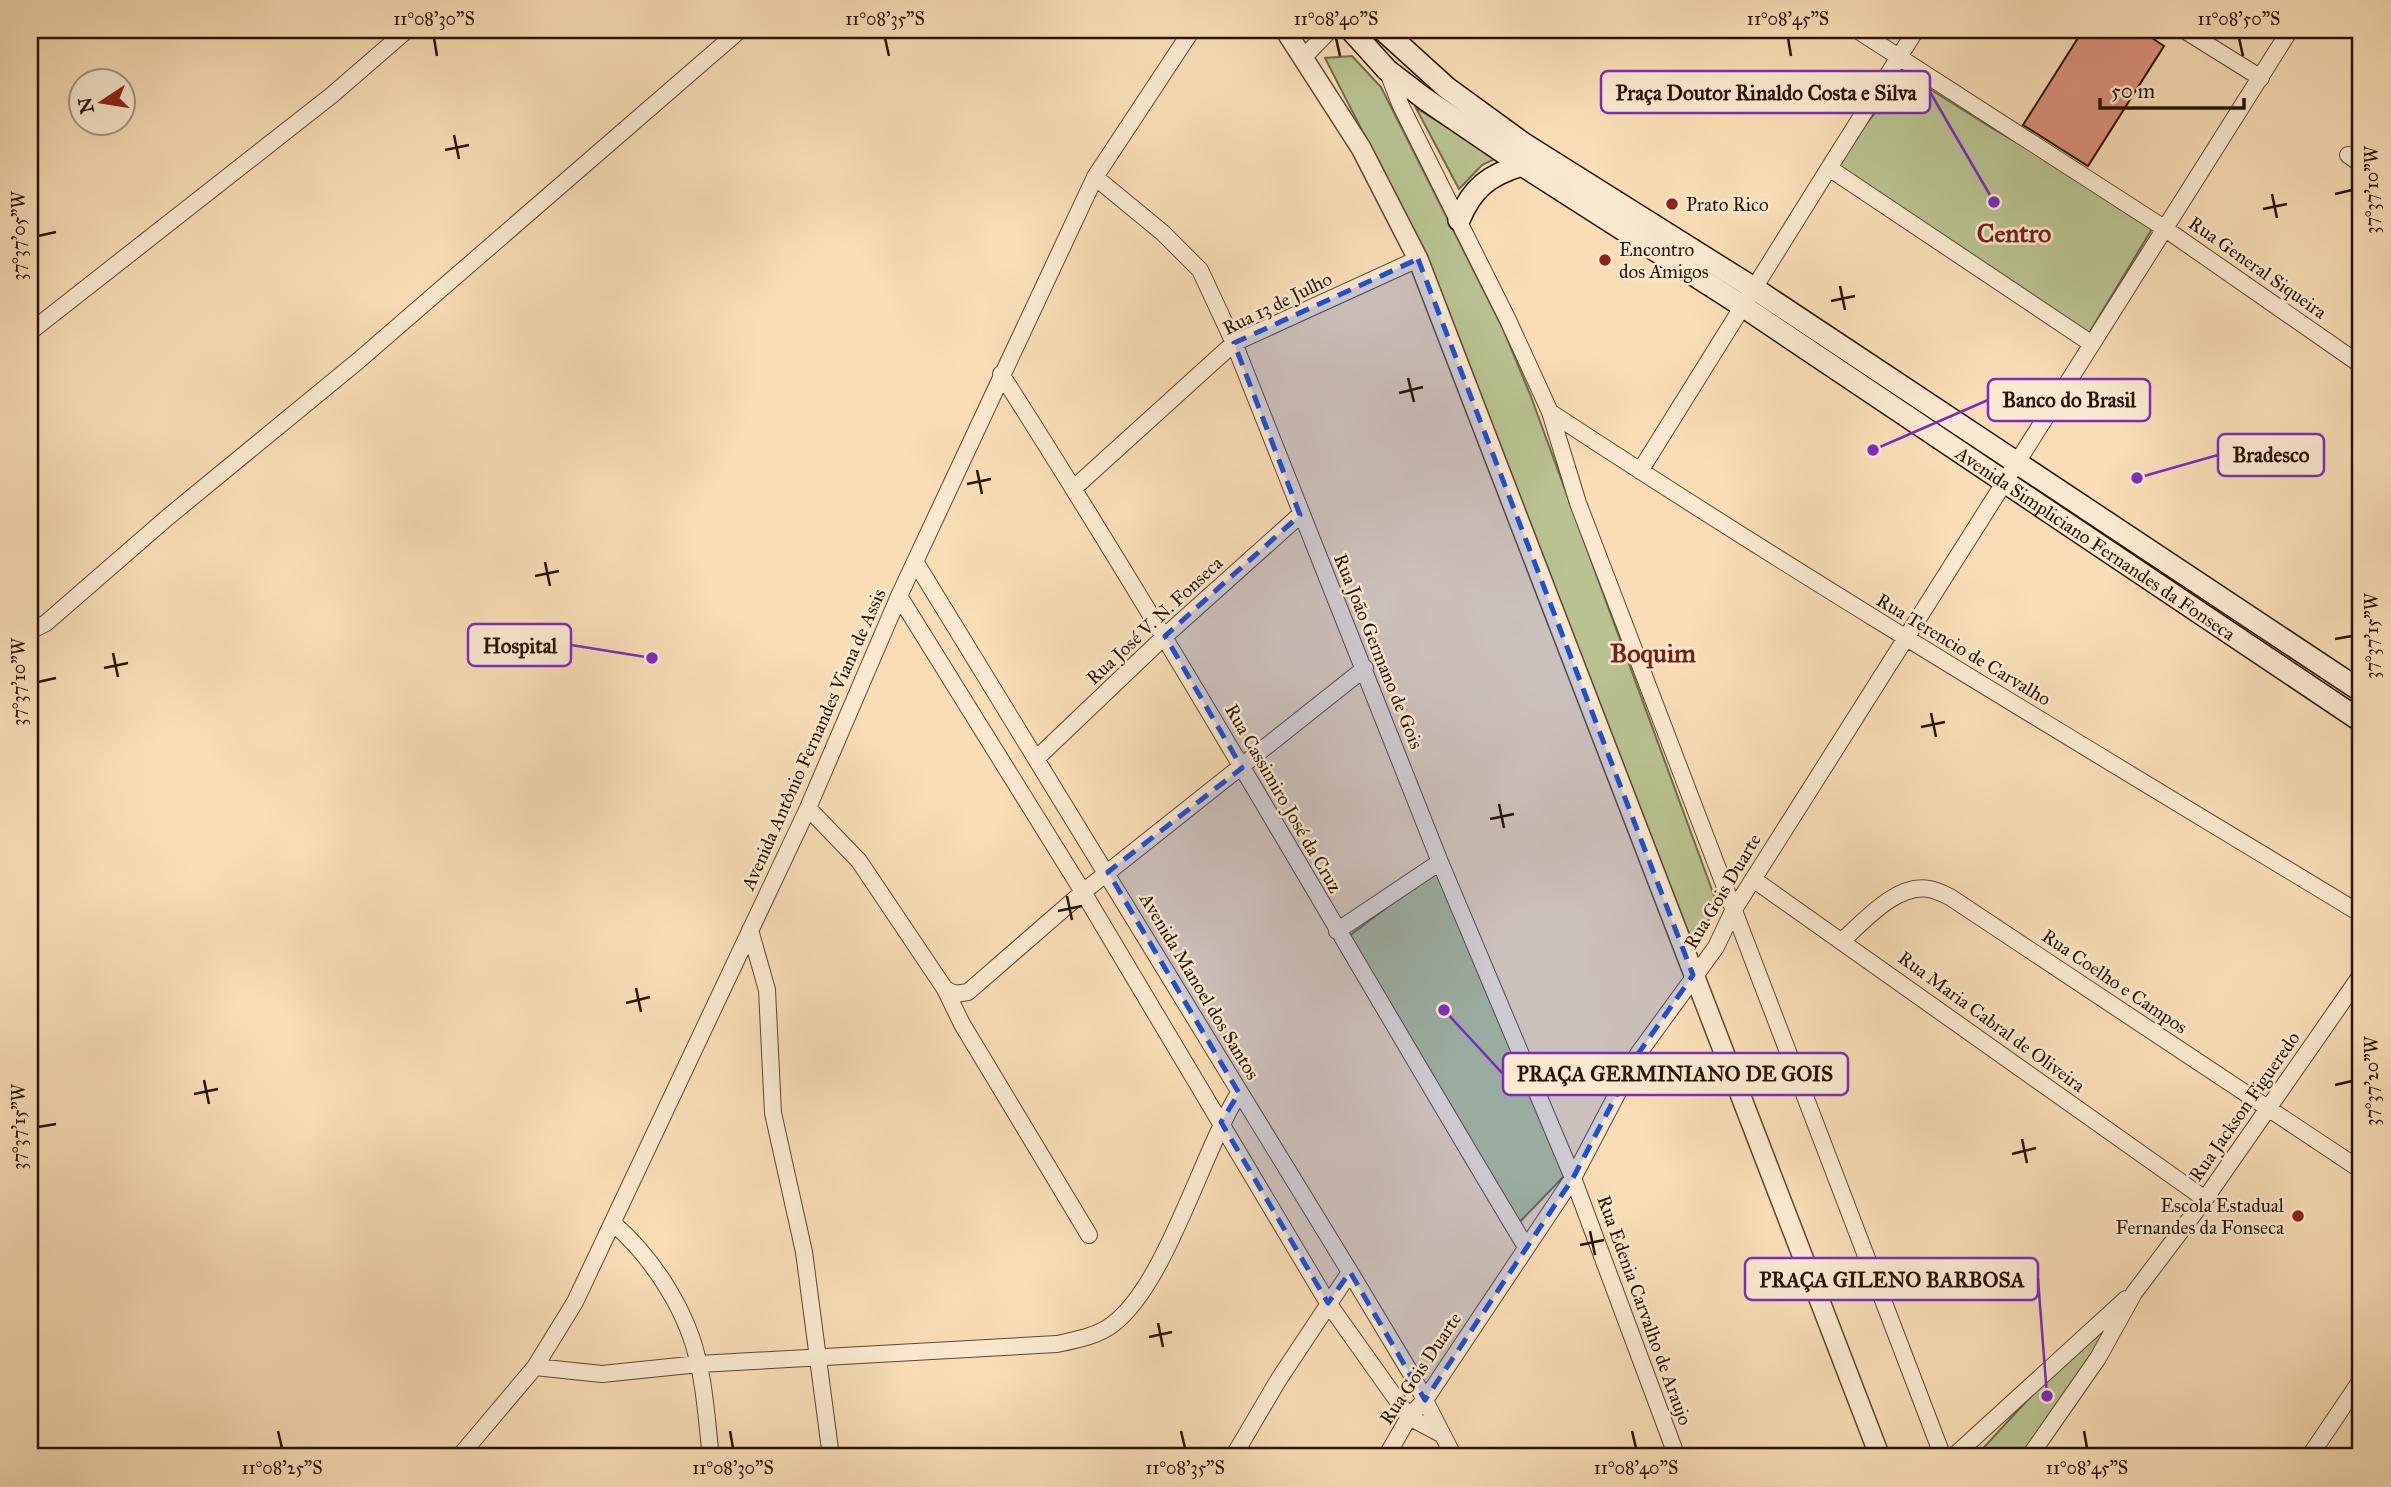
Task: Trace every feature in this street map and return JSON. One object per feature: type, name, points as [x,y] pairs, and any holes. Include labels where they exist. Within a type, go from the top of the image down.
[{"type":"main road","name":"Avenida Simpliciano Fernandes da Fonseca","points":[[1351,30],[1387,70],[1522,165],[1749,298],[2016,461],[2361,691]]},
{"type":"main road","name":"Avenida Simpliciano Fernandes da Fonseca","points":[[1383,30],[1447,88],[1749,298],[2003,483],[2361,721]]},
{"type":"main road","points":[[1459,220],[1467,201],[1481,184],[1500,172],[1522,165]]},
{"type":"street","points":[[30,331],[332,95],[407,30]]},
{"type":"street","points":[[30,631],[46,624],[160,524],[358,360],[740,30]]},
{"type":"street","name":"Avenida Antônio Fernandes Viana de Assis","points":[[459,1457],[535,1367],[575,1302],[614,1224],[807,808],[1001,374],[1095,177],[1192,30]]},
{"type":"street","points":[[1285,30],[1361,148],[1418,259],[1880,1457]]},
{"type":"street","points":[[1304,57],[1330,30]]},
{"type":"street","name":"Rua General Siqueira","points":[[1857,30],[2164,228],[2361,365]]},
{"type":"street","points":[[1640,471],[1829,168],[1901,59],[1916,30]]},
{"type":"street","points":[[2184,30],[2261,78]]},
{"type":"street","name":"Rua Gois Duarte","points":[[1386,1457],[1409,1418],[1425,1400],[1573,1178],[1638,1054],[1716,947],[1732,911],[1907,639],[2016,461],[2290,30]]},
{"type":"street","points":[[1387,70],[1401,106],[1459,220],[1550,412],[1578,503],[1943,1457]]},
{"type":"street","points":[[1829,168],[2092,344]]},
{"type":"street","name":"Rua João Germano de Gois","points":[[1095,177],[1163,233],[1199,270],[1234,343],[1300,515],[1365,668],[1440,862],[1573,1178]]},
{"type":"street","name":"Rua 13 de Julho","points":[[1074,488],[1234,343],[1418,259]]},
{"type":"street","name":"Rua Cassimiro José da Cruz","points":[[1001,374],[1166,636],[1526,1247]]},
{"type":"street","name":"Rua Terencio de Carvalho","points":[[1550,412],[1907,639],[2361,914]]},
{"type":"street","name":"Rua José V. N. Fonseca","points":[[1037,758],[1300,515]]},
{"type":"street","name":"Avenida Manoel dos Santos","points":[[916,564],[1108,872],[1239,1093],[1350,1272],[1425,1400],[1454,1457]]},
{"type":"street","points":[[900,596],[1083,892],[1328,1303],[1409,1418],[1441,1434]]},
{"type":"street","points":[[945,989],[955,994],[968,992],[1083,892],[1365,668]]},
{"type":"street","points":[[807,808],[859,862],[945,989],[962,1024],[1088,1235]]},
{"type":"street","points":[[1338,931],[1440,862]]},
{"type":"street","name":"Rua Maria Cabral de Oliveira","points":[[1753,879],[1843,940],[2205,1199]]},
{"type":"street","name":"Rua Coelho e Campos","points":[[1843,940],[1903,894],[1928,888],[1950,897],[2361,1170]]},
{"type":"street","points":[[750,930],[767,990],[773,1113],[804,1252],[831,1457]]},
{"type":"street","name":"Rua Jackson Figueredo","points":[[2134,1293],[2205,1199],[2361,975]]},
{"type":"street","points":[[535,1367],[602,1374],[699,1364],[1057,1344],[1085,1338],[1112,1326],[1129,1308],[1168,1244],[1221,1122],[1239,1093]]},
{"type":"street","name":"Rua Edenia Carvalho de Araujo","points":[[1573,1178],[1677,1457]]},
{"type":"street","points":[[614,1224],[636,1244],[666,1287],[699,1364],[711,1457]]},
{"type":"street","points":[[1233,1457],[1350,1272]]},
{"type":"street","points":[[1953,1457],[2134,1293]]},
{"type":"street","points":[[2029,1457],[2098,1358],[2134,1293]]},
{"type":"street","points":[[2309,1457],[2361,1380]]},
{"type":"highlighted area","points":[[1418,259],[1693,975],[1638,1054],[1573,1178],[1425,1400],[1350,1272],[1328,1303],[1221,1122],[1239,1093],[1108,872],[1242,768],[1165,636],[1300,515],[1234,343]]},
{"type":"green space","points":[[1352,56],[1381,87],[1503,329],[1530,394],[1719,909],[1691,939],[1420,244],[1325,58]]},
{"type":"green space","points":[[1906,74],[1995,130],[2162,226],[2152,229],[2083,343],[1831,177],[1863,128]]},
{"type":"green space","points":[[1416,108],[1497,158],[1482,165],[1459,189]]},
{"type":"green space","points":[[1441,867],[1567,1173],[1514,1228],[1349,936]]},
{"type":"green space","points":[[2094,1328],[2105,1336],[2022,1457],[1975,1457]]},
{"type":"building","points":[[2083,30],[2140,30],[2164,46],[2088,166],[2023,125]]},
{"type":"place","name":"Praça Doutor Rinaldo Costa e Silva","points":[[1994,202]]},
{"type":"place","name":"Prato Rico","points":[[1672,204]]},
{"type":"place","name":"Encontro dos Amigos","points":[[1605,260]]},
{"type":"place","name":"Banco do Brasil","points":[[1873,450]]},
{"type":"place","name":"Bradesco","points":[[2137,478]]},
{"type":"place","name":"Hospital","points":[[652,658]]},
{"type":"place","name":"PRAÇA GERMINIANO DE GOIS","points":[[1444,1010]]},
{"type":"place","name":"Escola Estadual Fernandes da Fonseca","points":[[2298,1216]]},
{"type":"place","name":"PRAÇA GILENO BARBOSA","points":[[2047,1396]]},
{"type":"district","name":"Centro","points":[[2014,233]]},
{"type":"district","name":"Boquim","points":[[1653,653]]}]
